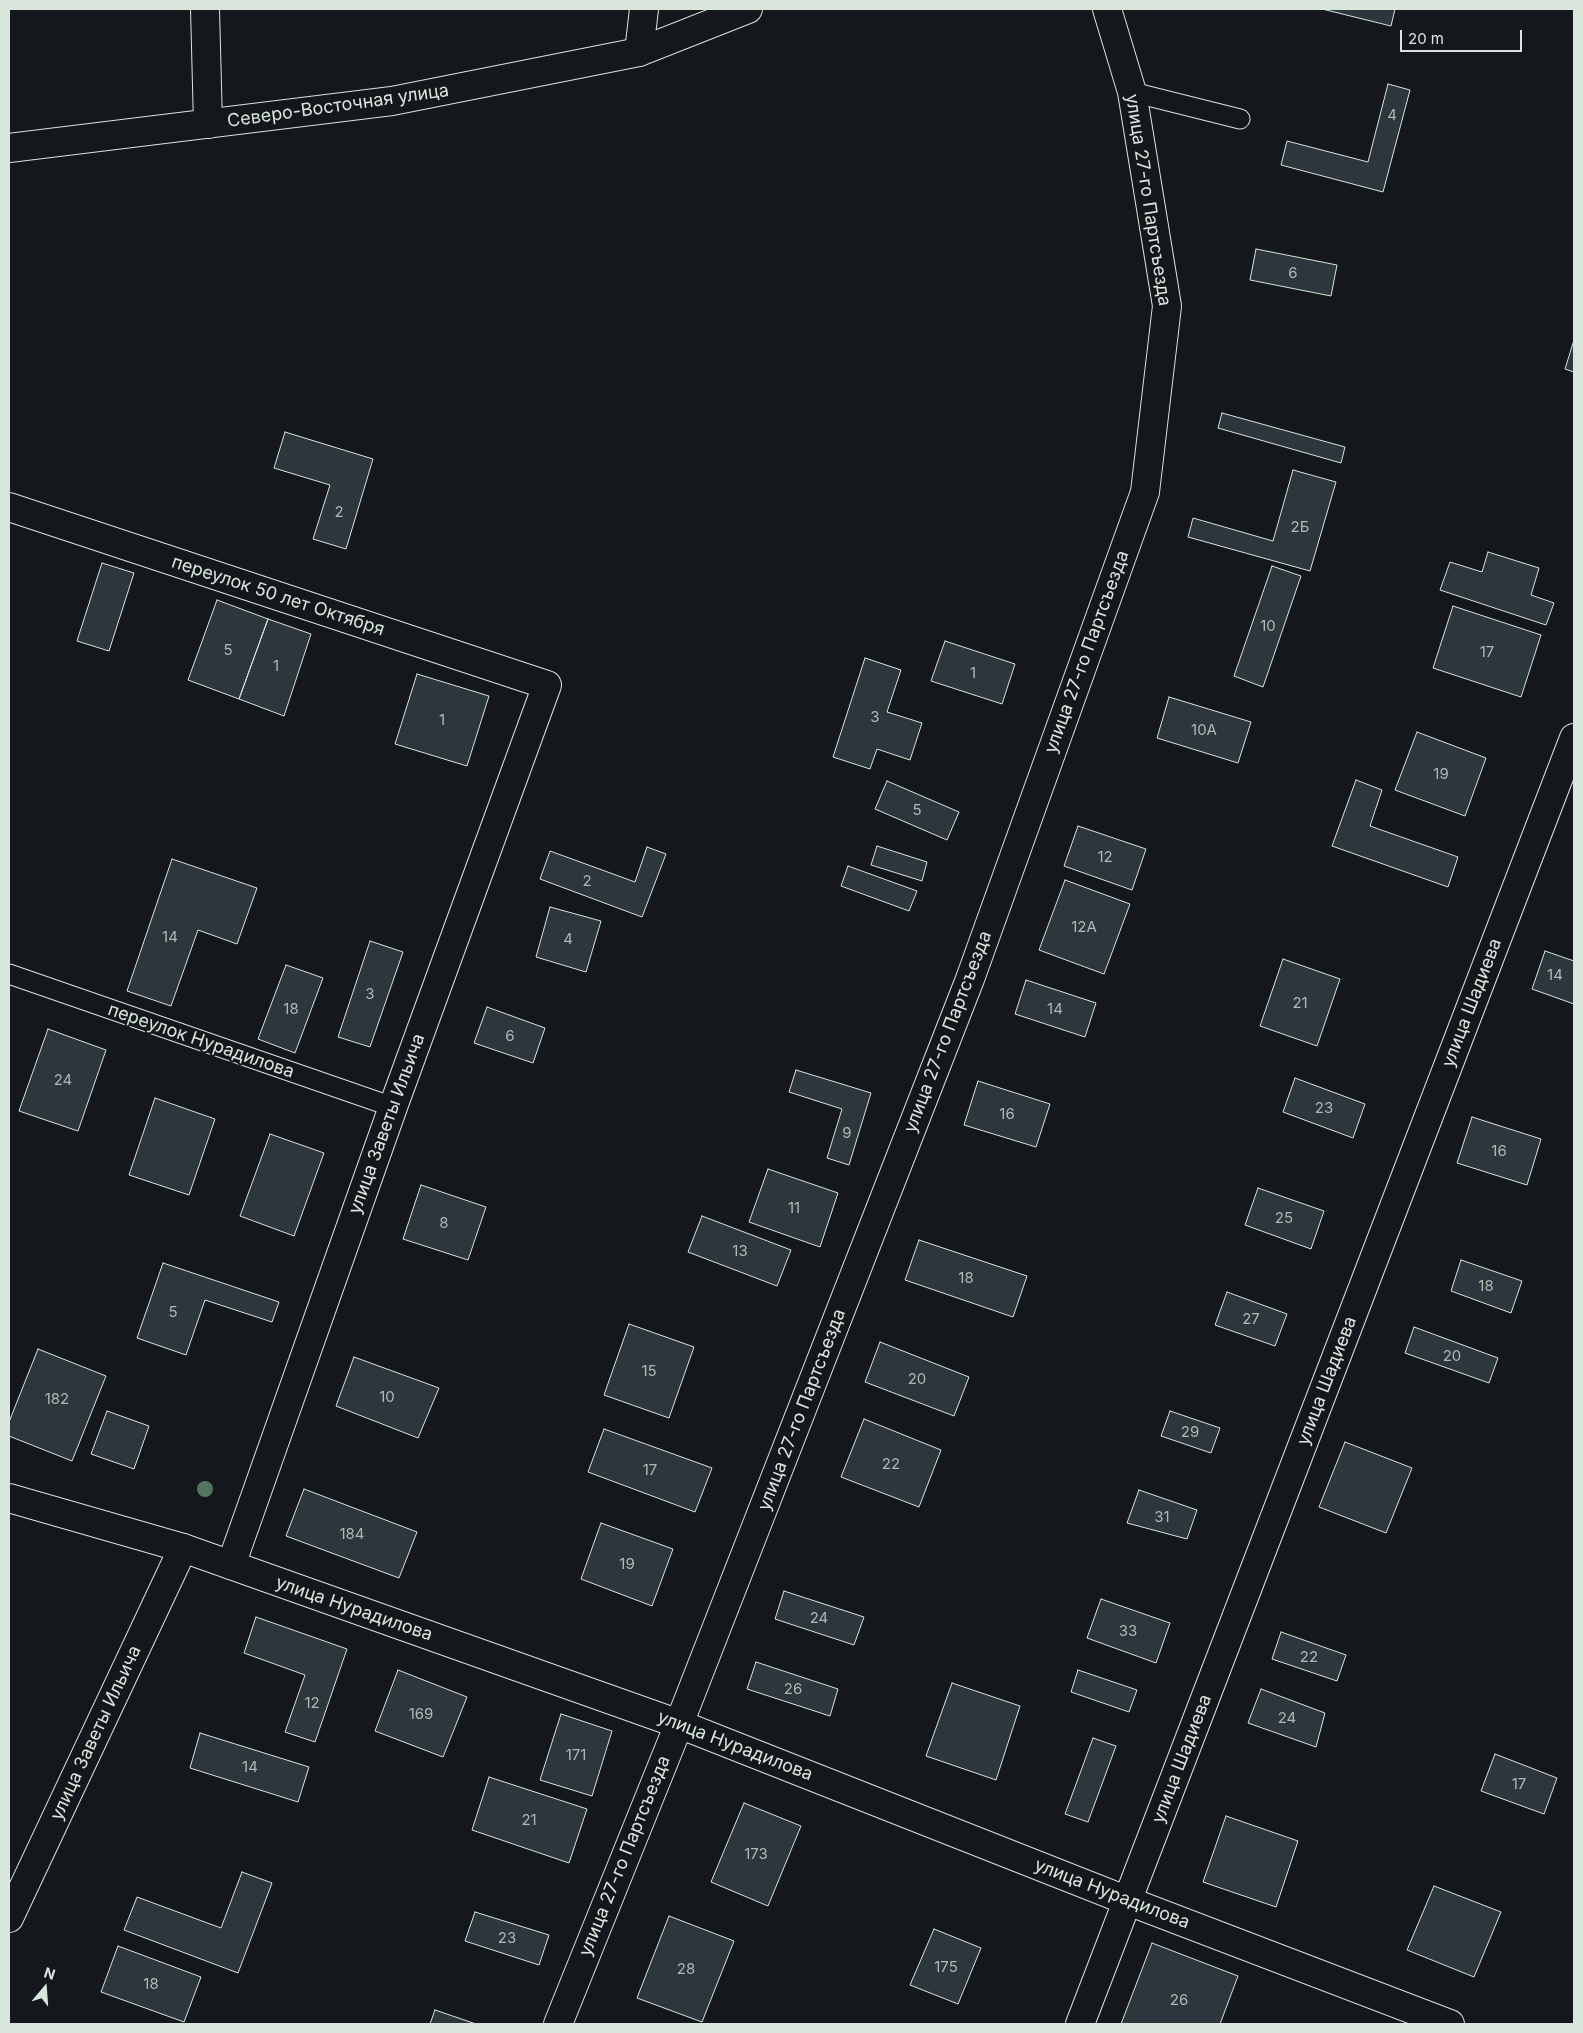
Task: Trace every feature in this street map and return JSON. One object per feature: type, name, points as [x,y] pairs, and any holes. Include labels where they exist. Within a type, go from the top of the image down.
[{"type":"street","points":[[205,9],[208,124]]},
{"type":"street","points":[[639,52],[644,9]]},
{"type":"street","name":"Северо-Восточная улица","points":[[9,148],[392,102],[639,52],[748,9]]},
{"type":"street","name":"улица 27-го Партсъезда","points":[[558,2024],[679,1724],[970,979],[1145,492],[1167,306],[1132,92],[1107,9]]},
{"type":"street","name":"переулок 50 лет Октября","points":[[9,507],[547,685]]},
{"type":"street","name":"улица Заветы Ильича","points":[[231,1565],[393,1107],[547,685]]},
{"type":"street","name":"улица Шадиева","points":[[1080,2024],[1574,738]]},
{"type":"street","name":"улица Нурадилова","points":[[9,1498],[183,1548],[679,1724],[1128,1901],[1450,2024]]},
{"type":"street","name":"улица Заветы Ильича","points":[[9,1918],[183,1548]]},
{"type":"lane","points":[[1132,92],[1240,119]]},
{"type":"lane","name":"переулок Нурадилова","points":[[9,974],[393,1107]]},
{"type":"building","points":[[1322,9],[1395,9],[1391,26]]},
{"type":"building","points":[[1388,84],[1410,90],[1383,192],[1281,165],[1287,141],[1368,162]]},
{"type":"building","points":[[1256,249],[1337,265],[1331,296],[1250,280]]},
{"type":"building","points":[[1574,340],[1574,372],[1565,369]]},
{"type":"building","points":[[1222,413],[1345,447],[1341,463],[1218,428]]},
{"type":"building","points":[[285,432],[373,459],[346,549],[313,539],[330,485],[274,468]]},
{"type":"building","points":[[1293,470],[1336,482],[1310,571],[1188,537],[1193,518],[1273,541]]},
{"type":"building","points":[[1488,552],[1539,568],[1531,595],[1554,603],[1546,625],[1440,590],[1450,562],[1482,572]]},
{"type":"building","points":[[102,563],[134,573],[109,651],[77,641]]},
{"type":"building","points":[[1272,566],[1301,576],[1263,687],[1234,676]]},
{"type":"building","points":[[217,600],[268,619],[239,699],[188,680]]},
{"type":"building","points":[[1453,606],[1541,635],[1521,697],[1433,668]]},
{"type":"building","points":[[268,619],[311,634],[284,716],[239,699]]},
{"type":"building","points":[[945,641],[1015,664],[1002,704],[931,681]]},
{"type":"building","points":[[865,658],[901,670],[887,712],[922,723],[910,760],[877,749],[870,769],[833,757]]},
{"type":"building","points":[[417,674],[489,696],[467,766],[395,744]]},
{"type":"building","points":[[1169,697],[1251,722],[1238,763],[1157,738]]},
{"type":"building","points":[[1417,732],[1486,758],[1465,816],[1395,790]]},
{"type":"building","points":[[1356,780],[1382,790],[1370,826],[1458,857],[1448,887],[1332,846]]},
{"type":"building","points":[[887,781],[959,812],[947,840],[875,809]]},
{"type":"building","points":[[1078,826],[1146,849],[1132,890],[1064,866]]},
{"type":"building","points":[[877,846],[927,862],[922,881],[871,865]]},
{"type":"building","points":[[647,847],[666,854],[642,917],[540,879],[550,851],[635,882]]},
{"type":"building","points":[[172,859],[257,888],[237,944],[198,930],[171,1006],[127,991]]},
{"type":"building","points":[[848,866],[917,891],[909,911],[841,886]]},
{"type":"building","points":[[1065,880],[1130,904],[1104,974],[1039,950]]},
{"type":"building","points":[[550,907],[601,921],[586,972],[536,957]]},
{"type":"building","points":[[370,941],[403,952],[370,1047],[338,1037]]},
{"type":"building","points":[[1545,951],[1574,961],[1574,1004],[1532,989]]},
{"type":"building","points":[[1283,959],[1340,979],[1317,1046],[1260,1026]]},
{"type":"building","points":[[286,965],[323,978],[295,1053],[258,1039]]},
{"type":"building","points":[[1026,980],[1096,1003],[1085,1037],[1015,1014]]},
{"type":"building","points":[[487,1007],[545,1028],[533,1063],[474,1043]]},
{"type":"building","points":[[48,1029],[106,1050],[78,1131],[19,1111]]},
{"type":"building","points":[[796,1070],[871,1093],[849,1165],[827,1158],[842,1109],[789,1092]]},
{"type":"building","points":[[1295,1078],[1365,1104],[1353,1138],[1283,1112]]},
{"type":"building","points":[[978,1081],[1050,1104],[1036,1147],[964,1125]]},
{"type":"building","points":[[155,1098],[215,1119],[189,1195],[129,1175]]},
{"type":"building","points":[[1472,1117],[1541,1139],[1527,1185],[1457,1163]]},
{"type":"building","points":[[270,1134],[324,1153],[294,1236],[240,1216]]},
{"type":"building","points":[[768,1169],[838,1193],[820,1247],[749,1222]]},
{"type":"building","points":[[421,1185],[486,1207],[468,1260],[403,1239]]},
{"type":"building","points":[[1258,1188],[1324,1211],[1311,1249],[1245,1225]]},
{"type":"building","points":[[702,1216],[791,1250],[777,1286],[688,1252]]},
{"type":"building","points":[[919,1240],[1027,1276],[1013,1317],[905,1280]]},
{"type":"building","points":[[1461,1260],[1522,1281],[1511,1313],[1451,1291]]},
{"type":"building","points":[[163,1263],[279,1302],[272,1322],[205,1300],[186,1355],[137,1338]]},
{"type":"building","points":[[1227,1292],[1287,1314],[1275,1346],[1215,1325]]},
{"type":"building","points":[[629,1324],[694,1347],[669,1418],[604,1395]]},
{"type":"building","points":[[1414,1327],[1498,1358],[1489,1383],[1405,1353]]},
{"type":"building","points":[[880,1342],[969,1377],[954,1416],[865,1382]]},
{"type":"building","points":[[38,1349],[106,1376],[72,1461],[9,1436],[9,1422]]},
{"type":"building","points":[[354,1357],[439,1388],[418,1438],[336,1406]]},
{"type":"building","points":[[107,1411],[149,1426],[134,1469],[91,1454]]},
{"type":"building","points":[[1170,1411],[1220,1428],[1211,1453],[1161,1436]]},
{"type":"building","points":[[864,1419],[941,1450],[919,1507],[841,1477]]},
{"type":"building","points":[[604,1429],[712,1468],[695,1512],[588,1472]]},
{"type":"building","points":[[1345,1442],[1412,1468],[1386,1533],[1319,1507]]},
{"type":"building","points":[[304,1489],[417,1532],[399,1578],[286,1536]]},
{"type":"building","points":[[1139,1490],[1197,1510],[1187,1539],[1127,1523]]},
{"type":"building","points":[[601,1523],[673,1549],[652,1606],[581,1579]]},
{"type":"building","points":[[784,1591],[864,1617],[854,1645],[775,1619]]},
{"type":"building","points":[[1101,1599],[1170,1623],[1156,1663],[1087,1638]]},
{"type":"building","points":[[256,1617],[347,1649],[315,1742],[285,1732],[305,1675],[244,1653]]},
{"type":"building","points":[[1281,1632],[1346,1655],[1337,1681],[1272,1659]]},
{"type":"building","points":[[756,1662],[838,1689],[830,1716],[747,1689]]},
{"type":"building","points":[[398,1670],[467,1697],[443,1757],[375,1731]]},
{"type":"building","points":[[1078,1670],[1137,1690],[1129,1712],[1071,1692]]},
{"type":"building","points":[[952,1683],[1020,1706],[996,1780],[926,1756]]},
{"type":"building","points":[[1261,1689],[1325,1713],[1316,1747],[1248,1723]]},
{"type":"building","points":[[561,1714],[612,1731],[592,1796],[540,1780]]},
{"type":"building","points":[[200,1733],[309,1767],[298,1802],[190,1768]]},
{"type":"building","points":[[1093,1738],[1116,1746],[1088,1822],[1065,1814]]},
{"type":"building","points":[[1495,1754],[1557,1778],[1544,1814],[1481,1791]]},
{"type":"building","points":[[489,1777],[587,1809],[569,1863],[472,1830]]},
{"type":"building","points":[[744,1803],[801,1826],[768,1906],[711,1882]]},
{"type":"building","points":[[1226,1816],[1298,1841],[1276,1907],[1203,1882]]},
{"type":"building","points":[[242,1872],[272,1883],[238,1973],[124,1930],[137,1897],[221,1928]]},
{"type":"building","points":[[1434,1886],[1501,1912],[1474,1977],[1407,1950]]},
{"type":"building","points":[[475,1912],[549,1935],[539,1965],[465,1941]]},
{"type":"building","points":[[669,1916],[734,1941],[702,2022],[637,1998]]},
{"type":"building","points":[[934,1929],[981,1948],[958,2004],[910,1985]]},
{"type":"building","points":[[1152,1943],[1238,1976],[1220,2024],[1121,2024]]},
{"type":"building","points":[[118,1946],[201,1977],[184,2022],[101,1992]]},
{"type":"building","points":[[435,2010],[476,2024],[430,2024]]}]
